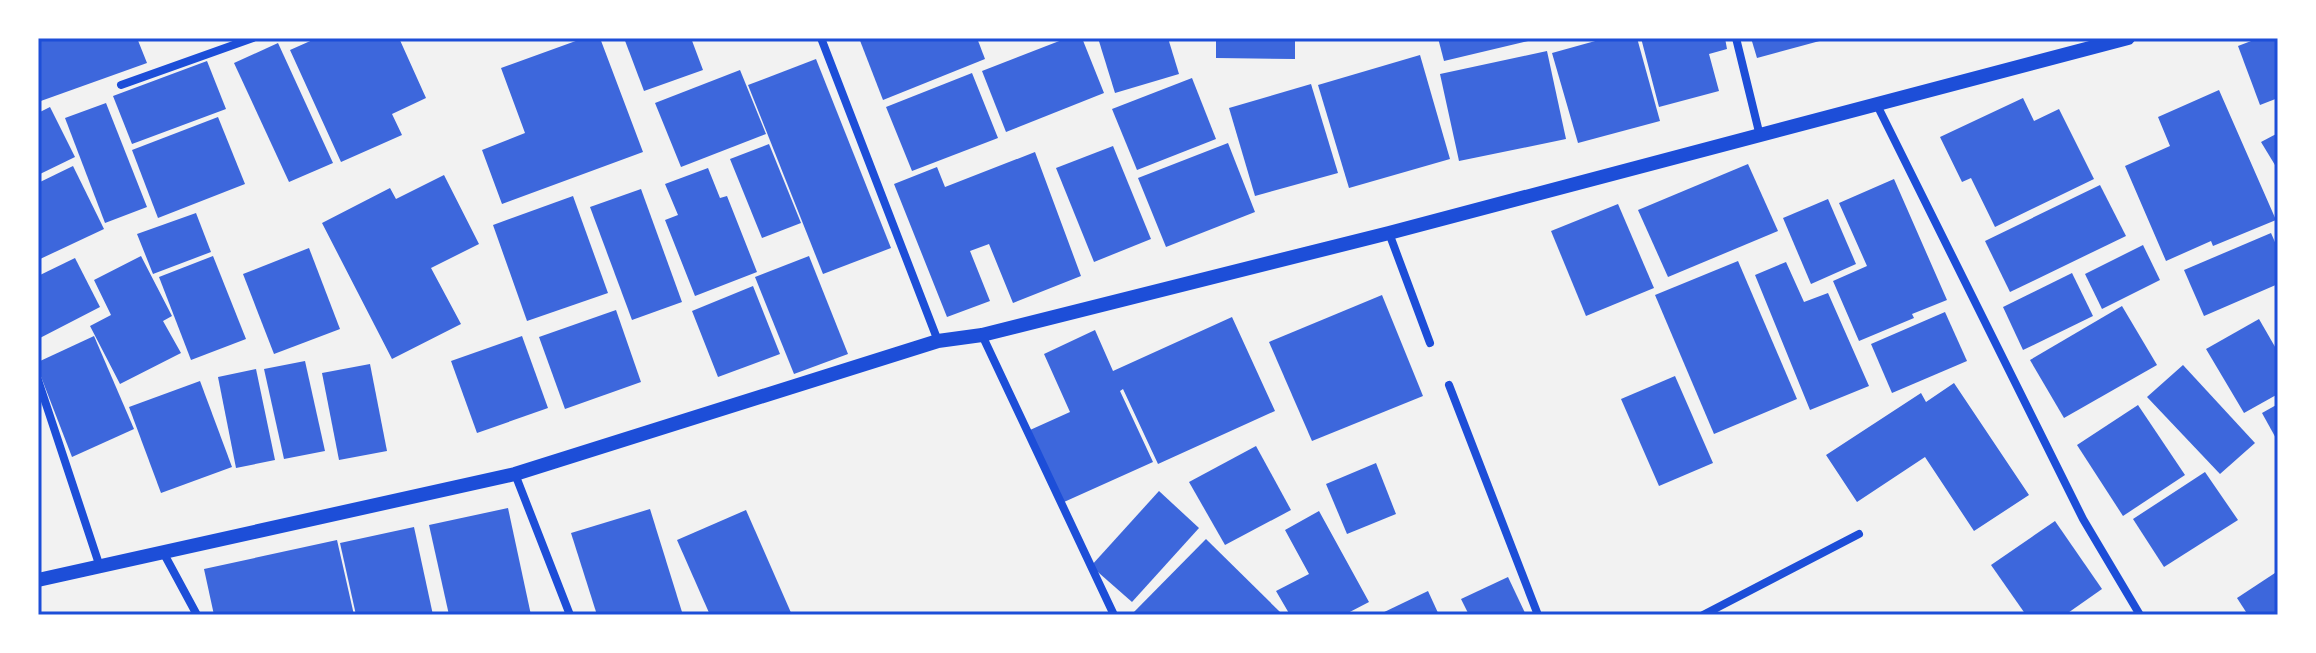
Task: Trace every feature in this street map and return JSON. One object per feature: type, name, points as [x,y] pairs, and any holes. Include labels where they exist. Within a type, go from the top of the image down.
[{"type":"street","points":[[121,85],[253,38]]},
{"type":"street","points":[[821,38],[938,341]]},
{"type":"street","points":[[1736,38],[1760,136]]},
{"type":"street","points":[[38,580],[515,474],[938,341],[982,335],[1389,233],[2128,38]]},
{"type":"street","points":[[1877,105],[2083,519],[2140,615]]},
{"type":"street","points":[[1389,233],[1430,343]]},
{"type":"street","points":[[982,335],[1114,615]]},
{"type":"street","points":[[38,380],[100,567]]},
{"type":"street","points":[[1449,385],[1538,615]]},
{"type":"street","points":[[515,474],[570,615]]},
{"type":"street","points":[[1703,615],[1859,534]]},
{"type":"street","points":[[163,552],[197,615]]},
{"type":"building","points":[[38,38],[137,38],[147,63],[38,102]]},
{"type":"building","points":[[317,38],[399,38],[426,98],[392,114],[402,135],[341,162],[290,50]]},
{"type":"building","points":[[584,38],[600,38],[643,152],[502,204],[482,150],[525,133],[501,68]]},
{"type":"building","points":[[624,38],[691,38],[703,70],[644,91]]},
{"type":"building","points":[[859,38],[977,38],[985,59],[883,100]]},
{"type":"building","points":[[1067,38],[1082,38],[1104,93],[1006,132],[982,71]]},
{"type":"building","points":[[1098,38],[1168,38],[1179,74],[1115,93]]},
{"type":"building","points":[[1216,38],[1295,38],[1295,59],[1216,58]]},
{"type":"building","points":[[1438,38],[1528,38],[1528,41],[1444,61]]},
{"type":"building","points":[[1606,38],[1637,38],[1660,121],[1578,143],[1552,53]]},
{"type":"building","points":[[1641,38],[1725,38],[1727,49],[1709,54],[1719,91],[1659,107]]},
{"type":"building","points":[[1751,38],[1827,38],[1827,39],[1757,58]]},
{"type":"building","points":[[2259,38],[2278,38],[2278,98],[2260,105],[2238,46]]},
{"type":"building","points":[[278,43],[333,163],[289,182],[234,63]]},
{"type":"building","points":[[1547,51],[1566,139],[1459,161],[1440,74]]},
{"type":"building","points":[[1420,55],[1450,159],[1349,188],[1318,85]]},
{"type":"building","points":[[816,59],[891,248],[823,274],[748,85]]},
{"type":"building","points":[[207,61],[226,109],[132,144],[113,96]]},
{"type":"building","points":[[740,70],[766,134],[681,167],[655,103]]},
{"type":"building","points":[[972,73],[998,138],[912,171],[886,107]]},
{"type":"building","points":[[1192,78],[1216,139],[1137,170],[1112,109]]},
{"type":"building","points":[[1311,84],[1338,173],[1255,196],[1229,108]]},
{"type":"building","points":[[2219,90],[2276,220],[2213,246],[2211,241],[2166,261],[2125,166],[2170,146],[2158,117]]},
{"type":"building","points":[[2023,98],[2034,121],[2059,109],[2094,179],[1995,227],[1971,178],[1962,182],[1940,137]]},
{"type":"building","points":[[106,103],[147,207],[105,223],[65,118]]},
{"type":"building","points":[[50,107],[75,157],[38,175],[38,113]]},
{"type":"building","points":[[218,117],[245,184],[158,218],[132,150]]},
{"type":"building","points":[[2278,133],[2278,170],[2261,142]]},
{"type":"building","points":[[1228,143],[1255,212],[1166,247],[1138,178]]},
{"type":"building","points":[[769,144],[801,223],[762,238],[730,159]]},
{"type":"building","points":[[1113,146],[1151,239],[1094,262],[1056,168]]},
{"type":"building","points":[[1035,152],[1081,276],[1013,303],[989,244],[970,251],[990,301],[947,317],[894,184],[937,167],[945,187]]},
{"type":"building","points":[[1748,164],[1778,231],[1668,277],[1638,210]]},
{"type":"building","points":[[73,166],[104,229],[38,260],[38,183]]},
{"type":"building","points":[[708,168],[720,198],[727,196],[757,272],[695,296],[665,220],[678,215],[665,184]]},
{"type":"building","points":[[444,175],[479,244],[431,268],[461,324],[392,359],[322,223],[390,188],[396,199]]},
{"type":"building","points":[[1894,179],[1947,300],[1859,341],[1833,281],[1867,266],[1839,203]]},
{"type":"building","points":[[2100,185],[2126,236],[2010,292],[1985,241]]},
{"type":"building","points":[[641,189],[682,302],[632,320],[590,207]]},
{"type":"building","points":[[573,196],[608,293],[527,321],[493,225]]},
{"type":"building","points":[[1828,199],[1856,264],[1811,284],[1783,218]]},
{"type":"building","points":[[1618,204],[1654,288],[1586,316],[1551,231]]},
{"type":"building","points":[[196,213],[211,252],[153,274],[137,234]]},
{"type":"building","points":[[2271,233],[2278,249],[2278,284],[2204,316],[2184,270]]},
{"type":"building","points":[[2143,245],[2160,280],[2102,309],[2085,274]]},
{"type":"building","points":[[309,248],[340,329],[274,354],[243,274]]},
{"type":"building","points":[[141,256],[172,316],[163,321],[181,353],[120,384],[90,326],[111,315],[94,280]]},
{"type":"building","points":[[213,256],[246,339],[191,360],[159,277]]},
{"type":"building","points":[[809,256],[848,354],[794,374],[755,277]]},
{"type":"building","points":[[75,258],[100,307],[38,339],[38,276]]},
{"type":"building","points":[[1738,261],[1797,399],[1714,434],[1655,295]]},
{"type":"building","points":[[1786,262],[1804,302],[1828,293],[1869,386],[1810,410],[1755,275]]},
{"type":"building","points":[[2072,273],[2093,316],[2023,350],[2003,307]]},
{"type":"building","points":[[753,286],[780,354],[718,377],[692,311]]},
{"type":"building","points":[[1382,295],[1423,396],[1312,441],[1269,342]]},
{"type":"building","points":[[2122,306],[2157,365],[2064,418],[2030,360]]},
{"type":"building","points":[[616,310],[641,382],[565,409],[539,337]]},
{"type":"building","points":[[1945,312],[1967,361],[1892,393],[1871,344]]},
{"type":"building","points":[[1232,317],[1275,411],[1158,464],[1123,389],[1120,391],[1153,462],[1064,502],[1030,430],[1070,412],[1044,354],[1095,330],[1113,371]]},
{"type":"building","points":[[2259,319],[2278,352],[2278,394],[2244,413],[2206,349]]},
{"type":"building","points":[[94,336],[134,429],[72,457],[38,362]]},
{"type":"building","points":[[522,336],[548,408],[477,433],[451,361]]},
{"type":"building","points":[[305,361],[325,451],[284,459],[264,369]]},
{"type":"building","points":[[370,364],[387,451],[339,460],[322,373]]},
{"type":"building","points":[[2183,365],[2255,443],[2220,474],[2147,397]]},
{"type":"building","points":[[256,369],[275,460],[236,468],[218,377]]},
{"type":"building","points":[[1675,376],[1713,463],[1659,486],[1621,399]]},
{"type":"building","points":[[200,381],[232,467],[161,493],[129,407]]},
{"type":"building","points":[[1954,383],[2029,495],[1974,531],[1925,457],[1857,502],[1826,455],[1921,393],[1926,402]]},
{"type":"building","points":[[2278,404],[2278,442],[2262,413]]},
{"type":"building","points":[[2138,405],[2185,475],[2123,516],[2077,445]]},
{"type":"building","points":[[1256,446],[1291,510],[1225,545],[1189,482]]},
{"type":"building","points":[[1376,463],[1396,514],[1347,534],[1326,484]]},
{"type":"building","points":[[2205,472],[2238,520],[2164,567],[2133,519]]},
{"type":"building","points":[[1159,491],[1199,528],[1132,602],[1091,566]]},
{"type":"building","points":[[508,508],[531,615],[449,615],[429,525]]},
{"type":"building","points":[[650,509],[682,612],[671,615],[597,615],[571,533]]},
{"type":"building","points":[[746,510],[792,615],[710,615],[677,540]]},
{"type":"building","points":[[1319,511],[1369,602],[1344,615],[1290,615],[1276,591],[1309,574],[1285,530]]},
{"type":"building","points":[[2055,521],[2102,589],[2065,615],[2026,615],[1991,565]]},
{"type":"building","points":[[414,527],[433,615],[356,615],[340,543]]},
{"type":"building","points":[[1206,539],[1280,612],[1277,615],[1131,615]]},
{"type":"building","points":[[337,540],[354,615],[214,615],[204,569]]},
{"type":"building","points":[[2278,571],[2278,615],[2248,615],[2237,598]]},
{"type":"building","points":[[1508,577],[1526,615],[1469,615],[1461,599]]},
{"type":"building","points":[[1428,591],[1439,615],[1378,615]]}]
